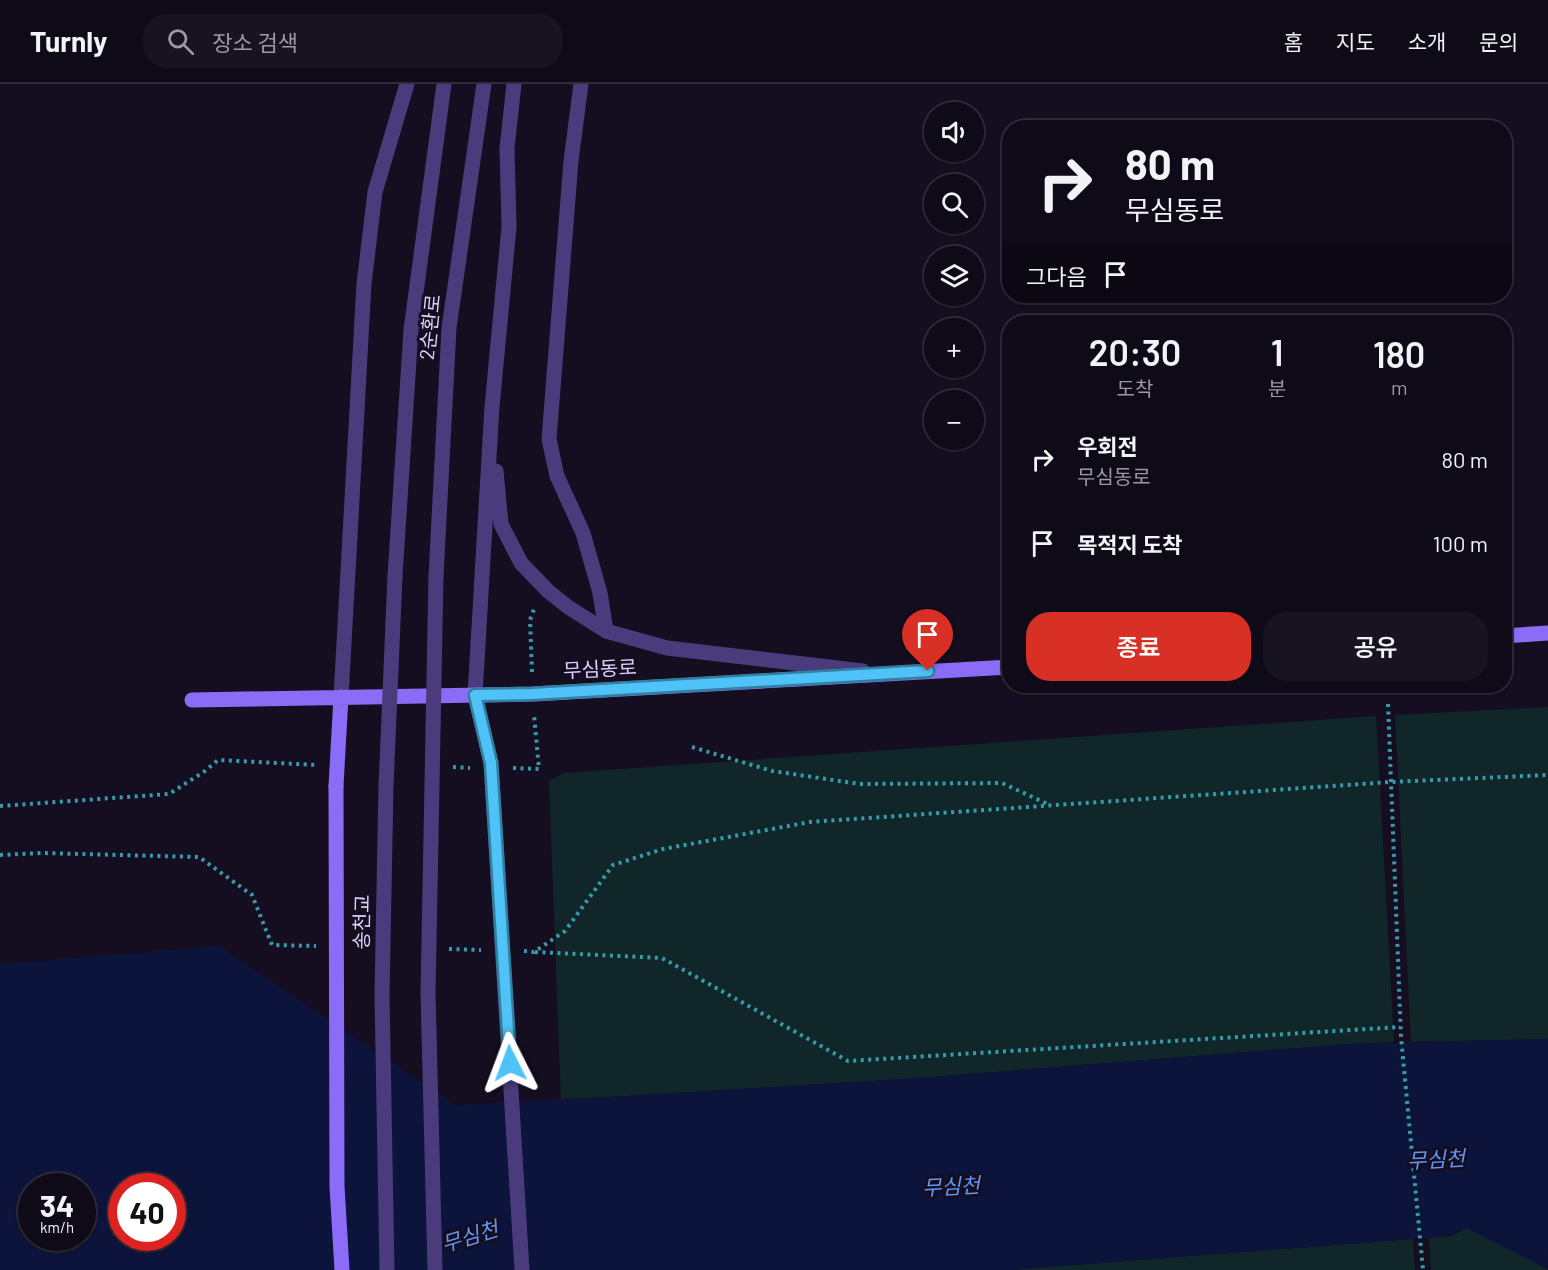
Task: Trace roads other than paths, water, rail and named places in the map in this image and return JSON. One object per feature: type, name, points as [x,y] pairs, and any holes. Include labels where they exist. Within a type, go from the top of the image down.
[{"type":"main road","points":[[1512,635],[1548,633]]},
{"type":"main road","name":"무심동로","points":[[192,700],[532,694],[1002,667]]},
{"type":"main road","points":[[341,697],[336,786],[337,1185],[342,1270]]},
{"type":"street","points":[[341,697],[364,284],[375,192],[407,84]]},
{"type":"street","name":"2순환로","points":[[395,576],[411,330],[444,84]]},
{"type":"street","name":"2순환로","points":[[435,1270],[428,993],[436,576],[449,328],[484,84]]},
{"type":"street","points":[[513,84],[507,148],[509,227],[492,407],[475,695],[491,763],[522,1270]]},
{"type":"street","points":[[582,84],[571,161],[549,439],[557,476],[583,533],[600,593],[606,631]]},
{"type":"street","points":[[492,407],[501,524],[521,563],[548,591],[568,607],[606,631],[667,648],[887,674]]},
{"type":"street","name":"송천교","points":[[387,1270],[382,995],[386,786],[395,576]]},
{"type":"water","name":"무심천","points":[[219,946],[455,1105],[919,1078],[1349,1044],[1548,1039],[1548,1269],[1466,1228],[1451,1236],[1008,1270],[0,1270],[0,964]]}]
